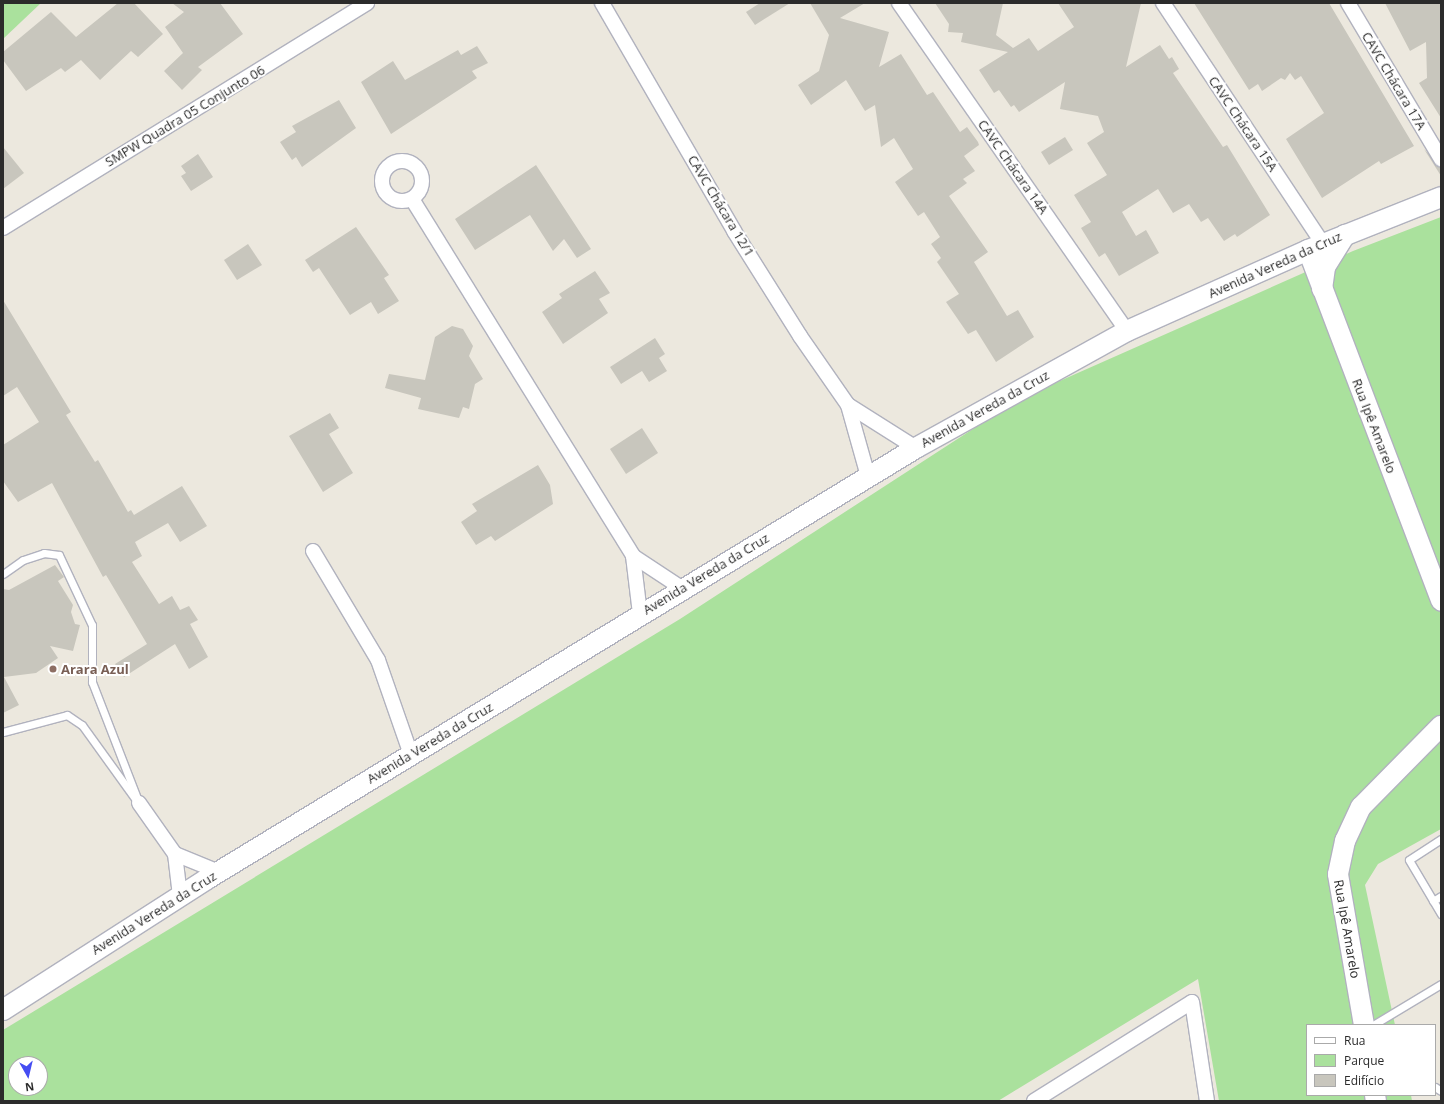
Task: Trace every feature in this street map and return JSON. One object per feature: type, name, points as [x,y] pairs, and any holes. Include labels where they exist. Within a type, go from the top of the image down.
[{"type":"street","name":"SMPW Quadra 05 Conjunto 06","points":[[3,228],[366,3]]},
{"type":"street","name":"CAVC Chácara 12/1","points":[[602,3],[734,231],[800,336],[848,405],[868,476]]},
{"type":"street","name":"CAVC Chácara 14A","points":[[899,3],[1127,330]]},
{"type":"street","name":"CAVC Chácara 15A","points":[[1163,3],[1315,247]]},
{"type":"street","name":"CAVC Chácara 17A","points":[[1348,3],[1441,158]]},
{"type":"street","points":[[390,160],[405,161],[418,168],[421,188],[412,198],[392,199],[383,188],[383,174],[390,160]]},
{"type":"street","name":"Avenida Vereda da Cruz","points":[[3,1010],[180,896],[640,614],[916,448],[1127,330],[1315,247],[1441,197]]},
{"type":"street","points":[[412,198],[633,556],[640,614]]},
{"type":"street","points":[[1276,264],[1298,266],[1320,282],[1325,267],[1344,235]]},
{"type":"street","name":"Rua Ipê Amarelo","points":[[1315,247],[1320,282],[1441,601]]},
{"type":"street","name":"CAVC Chácara 12/1","points":[[848,405],[916,448]]},
{"type":"street","points":[[313,552],[378,660],[411,755]]},
{"type":"street","points":[[633,556],[683,588]]},
{"type":"street","name":"Rua Ipê Amarelo","points":[[1364,1024],[1338,874],[1345,841],[1361,807],[1441,726]]},
{"type":"street","points":[[140,803],[176,854],[180,896]]},
{"type":"street","points":[[176,854],[219,872]]},
{"type":"street","points":[[3,1020],[44,984]]},
{"type":"street","points":[[1034,1101],[1192,1002],[1207,1101]]},
{"type":"lane","points":[[3,574],[23,560],[44,553],[60,555],[92,625],[92,682],[140,803]]},
{"type":"lane","points":[[3,732],[67,715],[82,725],[115,774],[140,803]]},
{"type":"lane","points":[[1441,839],[1408,860],[1441,914]]},
{"type":"lane","points":[[1433,901],[1441,896]]},
{"type":"lane","points":[[1375,1024],[1441,984]]},
{"type":"green space","points":[[3,3],[41,3],[3,39]]},
{"type":"green space","points":[[1441,217],[1441,829],[1378,864],[1365,885],[1395,1024],[1306,1024],[1306,1096],[1411,1096],[1412,1101],[1219,1101],[1198,979],[998,1101],[3,1101],[3,1030],[680,619],[1019,399],[1353,251]]},
{"type":"building","points":[[118,3],[134,3],[163,34],[138,57],[131,51],[100,80],[81,60],[65,72],[61,68],[26,91],[3,60],[3,52],[51,12],[76,37]]},
{"type":"building","points":[[172,3],[220,3],[243,34],[198,67],[202,70],[182,90],[164,71],[183,53],[165,27],[184,12]]},
{"type":"building","points":[[760,3],[790,3],[755,25],[746,12]]},
{"type":"building","points":[[810,3],[865,3],[840,18],[889,32],[879,67],[901,54],[927,95],[933,92],[960,132],[967,127],[978,142],[979,145],[964,156],[975,171],[963,179],[967,183],[949,196],[988,252],[974,262],[1007,316],[1018,310],[1034,337],[996,362],[976,330],[968,334],[946,302],[959,294],[937,262],[941,258],[931,244],[940,237],[924,212],[918,216],[895,182],[913,169],[894,138],[881,147],[875,105],[865,111],[846,80],[811,105],[798,85],[819,71],[829,35]]},
{"type":"building","points":[[935,3],[1003,3],[996,35],[1013,48],[1029,38],[1038,51],[1074,27],[1058,3],[1141,3],[1126,67],[1160,45],[1169,59],[1172,57],[1179,69],[1173,73],[1223,147],[1227,145],[1270,215],[1237,237],[1235,234],[1224,241],[1208,218],[1201,222],[1189,204],[1173,213],[1158,189],[1122,212],[1136,236],[1146,230],[1159,253],[1119,276],[1105,253],[1099,257],[1081,228],[1091,222],[1074,195],[1107,175],[1087,143],[1104,132],[1098,116],[1060,109],[1065,82],[1019,112],[1014,105],[1011,107],[999,90],[994,93],[979,70],[1008,52],[961,42],[963,33],[948,32],[949,24]]},
{"type":"building","points":[[1194,3],[1329,3],[1414,146],[1381,164],[1379,161],[1322,198],[1286,139],[1324,113],[1301,76],[1295,80],[1290,73],[1285,80],[1281,78],[1262,91],[1258,84],[1249,90]]},
{"type":"building","points":[[1385,3],[1441,3],[1441,118],[1419,83],[1427,78],[1426,42],[1410,51]]},
{"type":"building","points":[[477,46],[488,63],[472,71],[477,78],[391,134],[361,82],[393,61],[405,80],[458,50],[461,55]]},
{"type":"building","points":[[339,100],[356,128],[302,167],[296,157],[292,160],[280,142],[296,132],[292,126]]},
{"type":"building","points":[[1065,137],[1073,150],[1049,165],[1041,152]]},
{"type":"building","points":[[3,147],[24,173],[3,189]]},
{"type":"building","points":[[1424,149],[1441,167],[1441,176]]},
{"type":"building","points":[[198,154],[213,177],[191,191],[181,176],[186,173],[181,166]]},
{"type":"building","points":[[536,165],[591,249],[577,258],[564,239],[553,251],[530,215],[475,250],[455,219]]},
{"type":"building","points":[[356,227],[389,275],[384,278],[399,301],[378,314],[371,302],[350,315],[319,268],[313,272],[305,260]]},
{"type":"building","points":[[248,244],[262,265],[237,280],[224,260]]},
{"type":"building","points":[[595,271],[610,293],[599,299],[608,313],[563,344],[542,312],[562,298],[559,294]]},
{"type":"building","points":[[3,300],[71,412],[66,415],[95,462],[98,460],[128,512],[131,510],[134,515],[182,486],[207,526],[180,542],[168,523],[135,542],[142,556],[132,562],[159,604],[172,596],[180,610],[189,606],[198,620],[190,624],[208,657],[189,669],[175,644],[124,677],[115,664],[147,644],[106,575],[103,577],[52,483],[18,502],[3,481],[3,445],[39,422],[17,387],[3,396]]},
{"type":"building","points":[[452,326],[463,329],[473,346],[469,356],[483,379],[475,384],[469,409],[463,407],[459,418],[418,409],[421,398],[385,388],[389,374],[425,380],[435,337]]},
{"type":"building","points":[[655,338],[665,354],[659,358],[667,371],[649,382],[642,371],[621,384],[610,367]]},
{"type":"building","points":[[330,413],[339,428],[329,434],[353,473],[323,492],[289,436]]},
{"type":"building","points":[[642,428],[658,453],[626,474],[610,449]]},
{"type":"building","points":[[538,465],[550,485],[553,504],[495,541],[491,536],[476,545],[461,522],[477,511],[472,504]]},
{"type":"building","points":[[55,565],[64,577],[58,581],[73,605],[71,612],[75,624],[80,625],[73,651],[50,646],[58,658],[36,673],[4,677],[19,705],[3,713],[3,589],[9,590]]},
{"type":"place","name":"Arara Azul","points":[[53,669]]}]
